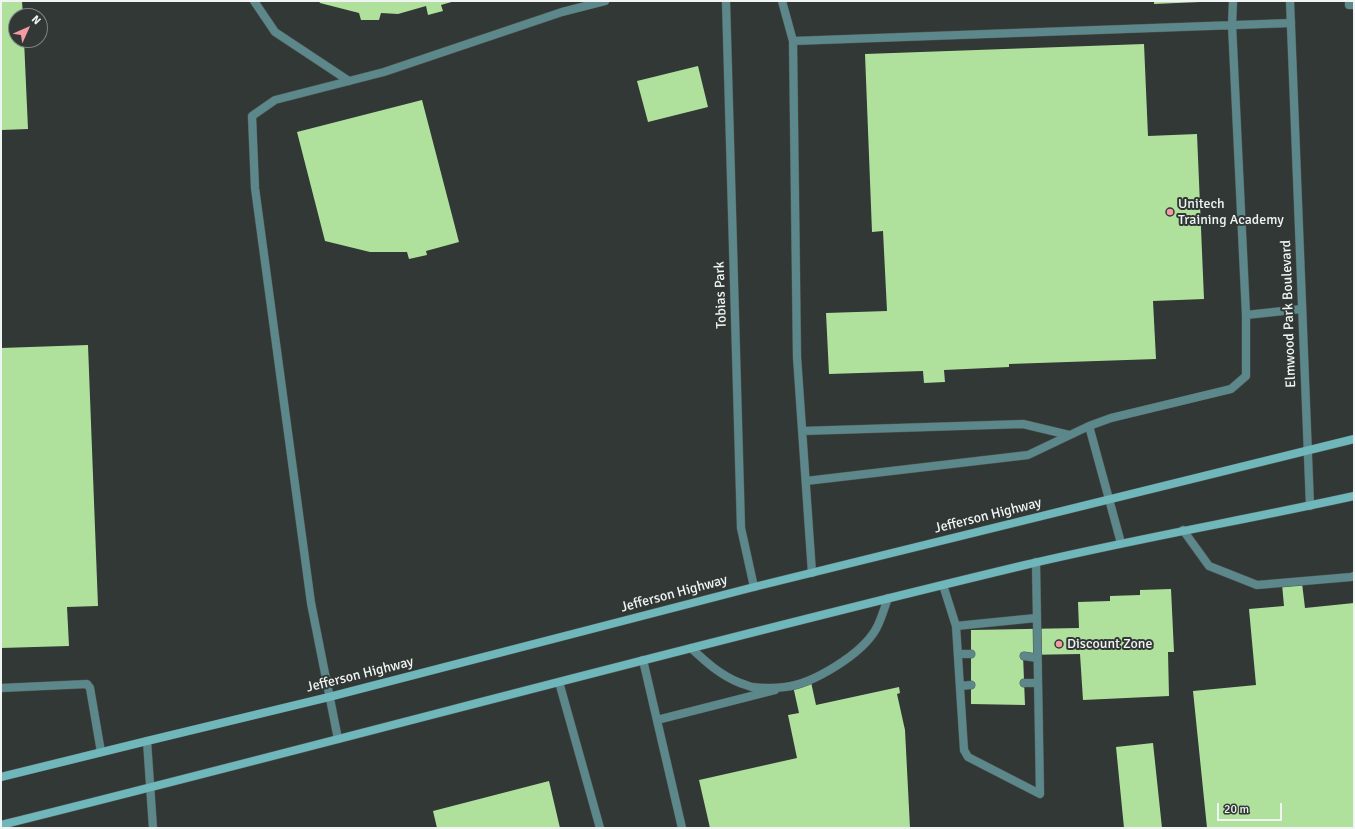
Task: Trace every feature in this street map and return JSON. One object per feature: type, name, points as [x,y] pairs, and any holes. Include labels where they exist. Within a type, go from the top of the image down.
[{"type":"main road","name":"Jefferson Highway","points":[[1,777],[147,740],[329,697],[754,587],[1109,499],[1308,452],[1354,439]]},
{"type":"main road","points":[[1,825],[151,788],[643,660],[1036,562],[1183,530],[1310,506],[1354,496]]},
{"type":"street","points":[[254,1],[275,32],[349,81]]},
{"type":"street","points":[[338,739],[312,603],[254,188],[252,116],[275,100],[384,72],[562,12],[605,1]]},
{"type":"street","name":"Tobias Park","points":[[726,1],[741,528],[754,587]]},
{"type":"street","points":[[782,1],[793,41],[797,357],[812,573]]},
{"type":"street","points":[[806,482],[1028,455],[1089,426],[1111,418],[1231,389],[1246,376],[1246,316],[1232,25],[1233,1]]},
{"type":"street","name":"Elmwood Park Boulevard","points":[[1290,1],[1310,506]]},
{"type":"street","points":[[1349,1],[1349,5],[1354,5]]},
{"type":"street","points":[[793,41],[1291,23]]},
{"type":"street","points":[[1246,316],[1302,309]]},
{"type":"street","points":[[802,431],[1023,424],[1069,435]]},
{"type":"street","points":[[1089,426],[1121,543]]},
{"type":"street","points":[[1183,530],[1209,566],[1257,585],[1354,576]]},
{"type":"street","points":[[943,585],[956,626],[965,754],[968,757],[1040,794],[1036,562]]},
{"type":"street","points":[[657,720],[807,681],[829,670],[855,652],[867,641],[875,630],[888,598]]},
{"type":"street","points":[[956,626],[1036,618]]},
{"type":"street","points":[[691,648],[713,668],[728,678],[751,687],[786,687]]},
{"type":"street","points":[[958,654],[971,654]]},
{"type":"street","points":[[1024,656],[1037,658]]},
{"type":"street","points":[[643,660],[682,828]]},
{"type":"street","points":[[559,682],[600,828]]},
{"type":"street","points":[[1024,683],[1038,683]]},
{"type":"street","points":[[1,688],[87,684],[90,688],[101,752]]},
{"type":"street","points":[[960,686],[971,685]]},
{"type":"street","points":[[147,740],[153,828]]},
{"type":"building","points":[[1,1],[22,1],[22,8],[8,8],[8,48],[24,48],[28,129],[1,130]]},
{"type":"building","points":[[319,1],[455,1],[441,5],[443,11],[428,15],[426,6],[398,14],[381,13],[379,20],[361,20],[359,13],[320,3]]},
{"type":"building","points":[[1154,1],[1200,1],[1200,2],[1154,4]]},
{"type":"building","points":[[1144,44],[1148,136],[1197,134],[1204,299],[1153,301],[1156,359],[1009,364],[1009,367],[944,370],[945,382],[924,383],[923,371],[829,374],[826,313],[887,311],[883,231],[872,232],[865,54]]},
{"type":"building","points":[[698,66],[708,107],[648,122],[637,81]]},
{"type":"building","points":[[422,100],[459,242],[426,251],[427,255],[409,259],[407,252],[370,252],[325,241],[297,132]]},
{"type":"building","points":[[88,345],[98,606],[67,607],[69,646],[1,648],[1,348]]},
{"type":"building","points":[[1302,583],[1305,608],[1354,603],[1354,828],[1207,828],[1193,691],[1256,685],[1249,609],[1284,606],[1282,584]]},
{"type":"building","points":[[1171,589],[1174,652],[1168,652],[1169,696],[1083,700],[1080,654],[1023,655],[1025,705],[971,704],[971,630],[1079,628],[1078,602],[1110,601],[1110,596],[1140,595],[1140,590]]},
{"type":"building","points":[[811,682],[816,705],[899,687],[900,693],[897,694],[905,730],[910,828],[710,828],[699,780],[797,758],[788,715],[799,713],[793,686]]},
{"type":"building","points":[[1153,743],[1162,828],[1124,828],[1116,747]]},
{"type":"building","points":[[549,781],[560,828],[437,828],[433,811]]},
{"type":"place","name":"Unitech Training Academy","points":[[1170,212]]},
{"type":"place","name":"Discount Zone","points":[[1059,644]]}]
